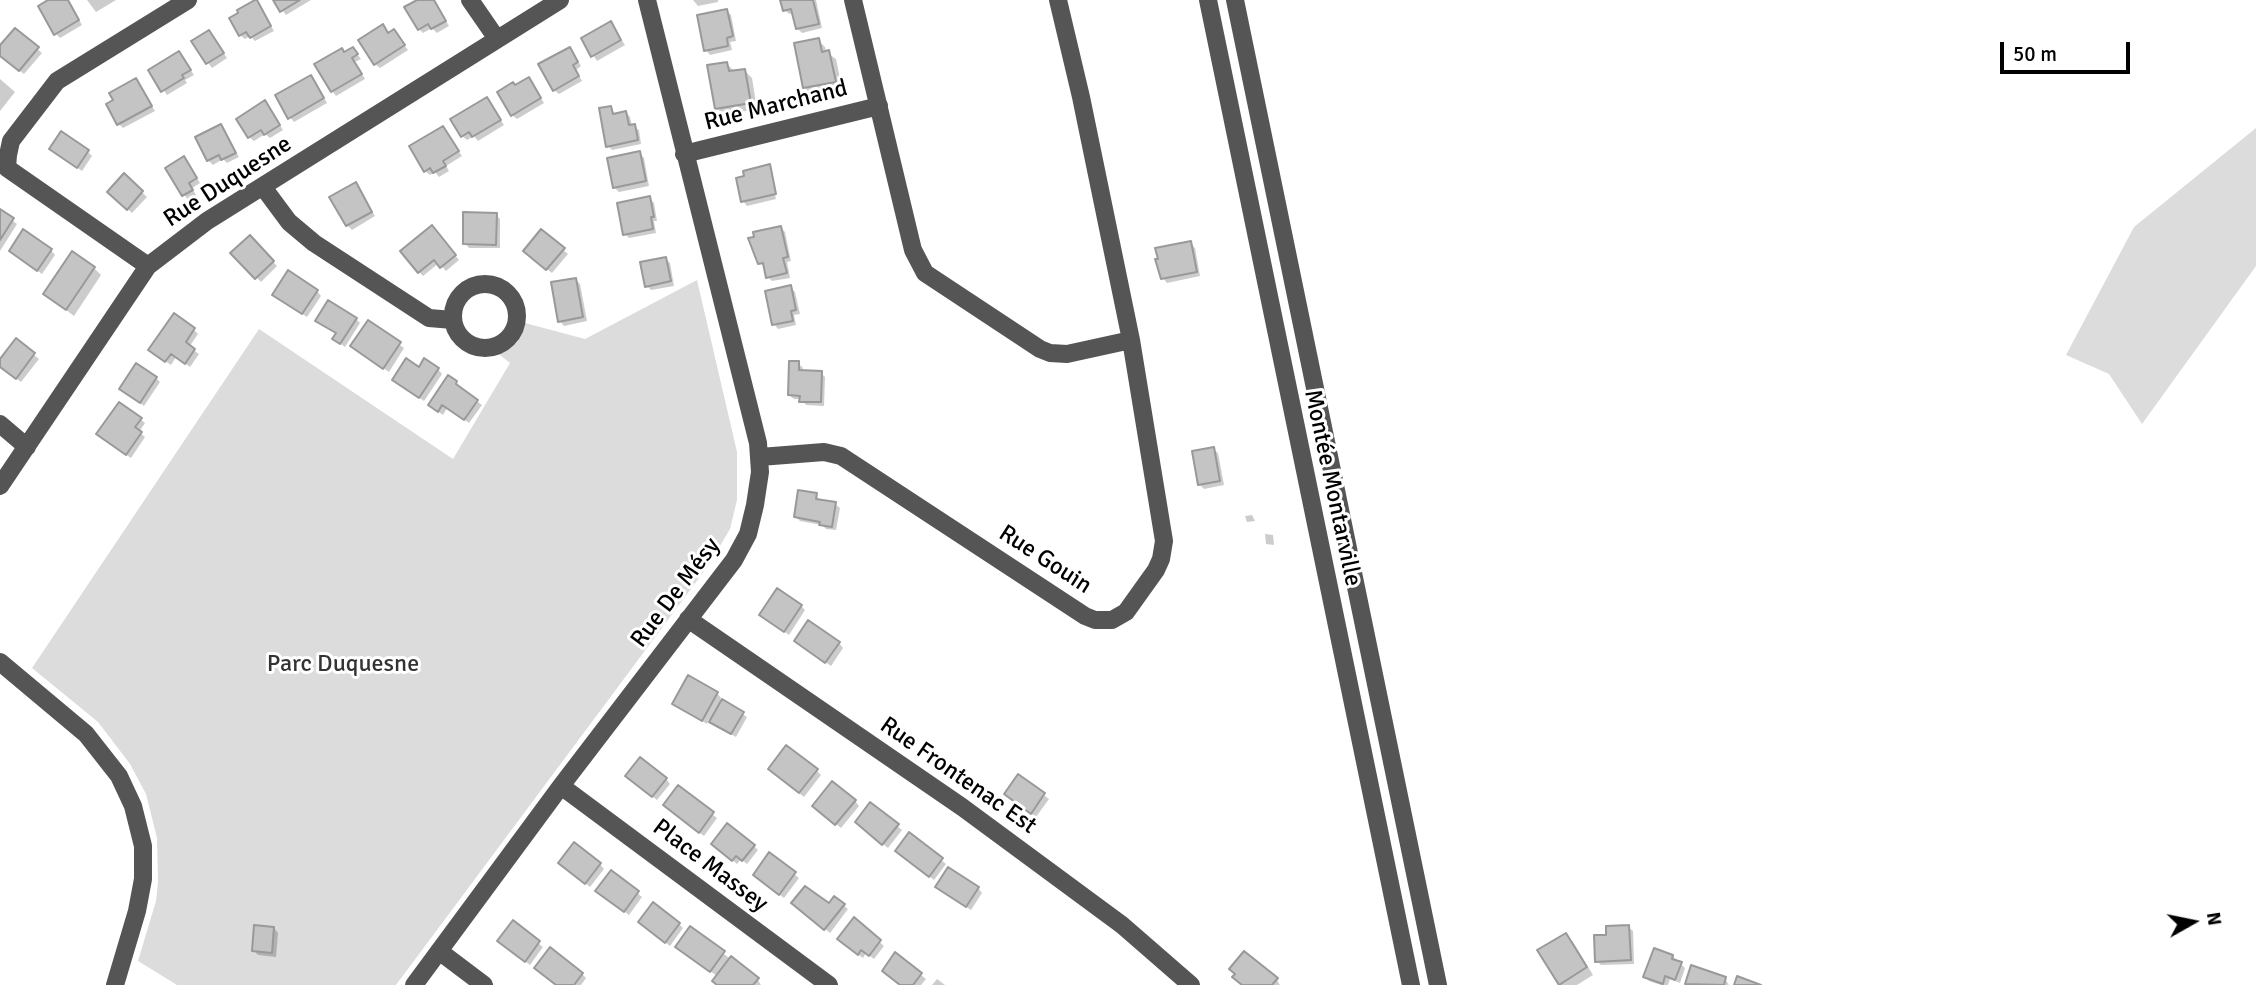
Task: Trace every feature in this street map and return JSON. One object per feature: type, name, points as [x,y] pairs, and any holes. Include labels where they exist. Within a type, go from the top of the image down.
[{"type":"street","points":[[148,266],[7,168],[8,155],[11,141],[57,81],[188,0]]},
{"type":"street","points":[[470,0],[497,39]]},
{"type":"street","name":"Rue Duquesne","points":[[0,486],[148,266],[207,221],[560,0]]},
{"type":"street","name":"Rue De Mésy","points":[[414,985],[561,786],[734,560],[748,534],[755,505],[760,457],[647,0]]},
{"type":"street","points":[[853,0],[913,250],[925,272],[1045,351],[1067,354],[1131,341]]},
{"type":"street","name":"Rue Gouin","points":[[760,457],[818,452],[841,456],[1084,616],[1095,620],[1112,620],[1126,612],[1159,565],[1164,547],[1131,341],[1081,97],[1058,0]]},
{"type":"street","name":"Montée Montarville","points":[[1208,0],[1411,985]]},
{"type":"street","name":"Montée Montarville","points":[[1235,0],[1438,985]]},
{"type":"street","name":"Rue Marchand","points":[[684,154],[880,106]]},
{"type":"street","points":[[263,187],[289,222],[314,243],[429,318],[453,320]]},
{"type":"street","points":[[0,424],[27,447]]},
{"type":"street","name":"Rue Frontenac Est","points":[[688,619],[962,807],[1122,925],[1191,985]]},
{"type":"street","points":[[0,662],[86,734],[119,776],[133,806],[143,846],[143,879],[137,912],[115,985]]},
{"type":"street","name":"Place Massey","points":[[561,786],[828,985]]},
{"type":"street","points":[[439,951],[484,985]]},
{"type":"green space","points":[[2256,128],[2256,266],[2142,424],[2109,374],[2066,355],[2134,227]]},
{"type":"green space","name":"Parc Duquesne","points":[[697,280],[737,452],[737,500],[730,529],[708,566],[396,985],[177,985],[138,961],[156,901],[158,882],[157,838],[146,794],[130,764],[98,722],[32,668],[259,329],[453,459],[510,363],[500,355],[517,342],[525,323],[585,339]]},
{"type":"building","points":[[48,0],[68,0],[79,20],[54,35],[38,6]]},
{"type":"building","points":[[255,0],[271,26],[250,38],[246,32],[239,36],[229,18]]},
{"type":"building","points":[[273,0],[300,0],[280,12]]},
{"type":"building","points":[[417,0],[434,0],[446,21],[431,29],[428,24],[418,30],[404,7]]},
{"type":"building","points":[[780,0],[813,0],[819,24],[796,29],[791,9],[783,11]]},
{"type":"building","points":[[727,9],[733,36],[727,38],[728,46],[704,51],[697,15]]},
{"type":"building","points":[[611,21],[621,40],[591,57],[581,38]]},
{"type":"building","points":[[383,24],[388,33],[394,29],[405,45],[374,65],[358,40]]},
{"type":"building","points":[[15,28],[39,47],[19,71],[0,56],[0,45]]},
{"type":"building","points":[[209,30],[224,53],[206,64],[191,41]]},
{"type":"building","points":[[819,38],[822,52],[829,50],[836,82],[803,88],[794,43]]},
{"type":"building","points":[[353,47],[358,54],[352,58],[362,74],[331,92],[314,64],[342,48],[344,52]]},
{"type":"building","points":[[570,47],[578,62],[573,65],[579,76],[553,91],[538,64]]},
{"type":"building","points":[[179,51],[191,70],[182,75],[184,78],[161,92],[148,70]]},
{"type":"building","points":[[727,62],[729,71],[745,69],[751,103],[715,109],[707,65]]},
{"type":"building","points":[[311,75],[324,98],[288,119],[275,95]]},
{"type":"building","points":[[529,77],[541,98],[511,116],[497,92],[513,82],[515,85]]},
{"type":"building","points":[[136,78],[152,106],[117,125],[106,104],[113,100],[109,93]]},
{"type":"building","points":[[487,97],[501,120],[472,137],[469,132],[461,137],[450,119]]},
{"type":"building","points":[[265,100],[280,125],[264,135],[261,130],[248,138],[236,119]]},
{"type":"building","points":[[611,106],[613,114],[626,111],[629,125],[635,124],[638,140],[606,147],[599,108]]},
{"type":"building","points":[[221,124],[236,153],[221,160],[219,155],[207,161],[195,137]]},
{"type":"building","points":[[443,126],[459,151],[443,161],[446,166],[433,173],[430,168],[424,172],[409,146]]},
{"type":"building","points":[[61,131],[89,150],[77,168],[49,149]]},
{"type":"building","points":[[640,151],[646,181],[613,188],[607,158]]},
{"type":"building","points":[[184,156],[197,178],[189,183],[193,190],[182,196],[165,168]]},
{"type":"building","points":[[770,164],[776,194],[741,202],[736,178],[744,176],[743,171]]},
{"type":"building","points":[[124,173],[143,191],[127,210],[107,192]]},
{"type":"building","points":[[356,182],[372,212],[346,226],[329,197]]},
{"type":"building","points":[[650,196],[653,229],[623,235],[617,203]]},
{"type":"building","points":[[0,209],[14,218],[0,240]]},
{"type":"building","points":[[463,212],[497,213],[496,245],[463,244]]},
{"type":"building","points":[[432,225],[456,255],[440,268],[434,260],[418,273],[400,251]]},
{"type":"building","points":[[781,226],[788,257],[783,258],[787,273],[766,278],[763,263],[758,264],[748,238],[754,237],[753,232]]},
{"type":"building","points":[[23,229],[52,249],[37,271],[9,251]]},
{"type":"building","points":[[541,229],[565,248],[546,270],[523,251]]},
{"type":"building","points":[[250,235],[274,261],[255,279],[230,253]]},
{"type":"building","points":[[1191,241],[1197,272],[1161,279],[1155,248]]},
{"type":"building","points":[[72,251],[95,267],[66,310],[43,294]]},
{"type":"building","points":[[666,257],[671,281],[645,287],[640,262]]},
{"type":"building","points":[[288,270],[318,290],[302,314],[272,295]]},
{"type":"building","points":[[576,278],[583,317],[558,322],[551,282]]},
{"type":"building","points":[[791,285],[796,310],[791,311],[793,321],[772,325],[765,291]]},
{"type":"building","points":[[328,300],[357,318],[340,344],[332,339],[336,333],[315,321]]},
{"type":"building","points":[[174,313],[195,328],[186,342],[195,349],[185,364],[171,354],[165,362],[148,350]]},
{"type":"building","points":[[368,320],[401,342],[383,369],[350,346]]},
{"type":"building","points":[[16,338],[35,353],[16,379],[0,367],[0,359]]},
{"type":"building","points":[[406,358],[419,367],[424,358],[439,368],[419,398],[392,380]]},
{"type":"building","points":[[789,361],[799,361],[799,370],[822,371],[821,402],[799,402],[800,396],[788,395]]},
{"type":"building","points":[[136,363],[157,377],[140,403],[119,389]]},
{"type":"building","points":[[448,375],[478,400],[464,420],[442,405],[438,412],[428,405]]},
{"type":"building","points":[[119,402],[142,418],[135,427],[142,432],[126,455],[96,434]]},
{"type":"building","points":[[1214,447],[1220,481],[1198,485],[1192,451]]},
{"type":"building","points":[[798,490],[817,493],[816,499],[836,502],[832,527],[794,517]]},
{"type":"building","points":[[777,588],[802,605],[784,632],[759,615]]},
{"type":"building","points":[[808,620],[840,642],[825,663],[794,641]]},
{"type":"building","points":[[688,675],[718,692],[702,721],[672,704]]},
{"type":"building","points":[[722,699],[744,712],[731,734],[709,722]]},
{"type":"building","points":[[786,745],[818,769],[799,793],[768,769]]},
{"type":"building","points":[[640,757],[667,778],[652,797],[625,776]]},
{"type":"building","points":[[1018,774],[1045,793],[1031,814],[1004,794]]},
{"type":"building","points":[[832,781],[856,800],[835,825],[812,806]]},
{"type":"building","points":[[678,785],[714,812],[699,833],[663,805]]},
{"type":"building","points":[[870,802],[899,824],[882,845],[855,822]]},
{"type":"building","points":[[727,823],[755,845],[742,861],[736,856],[732,861],[711,844]]},
{"type":"building","points":[[909,832],[943,858],[929,877],[895,851]]},
{"type":"building","points":[[574,842],[601,863],[585,884],[558,863]]},
{"type":"building","points":[[769,852],[796,872],[779,895],[753,875]]},
{"type":"building","points":[[948,867],[979,887],[966,907],[935,887]]},
{"type":"building","points":[[611,870],[639,891],[624,912],[595,891]]},
{"type":"building","points":[[805,886],[829,903],[834,896],[845,904],[824,930],[791,903]]},
{"type":"building","points":[[653,902],[680,923],[665,943],[638,922]]},
{"type":"building","points":[[854,917],[881,940],[869,956],[861,950],[858,955],[837,939]]},
{"type":"building","points":[[513,920],[540,941],[525,962],[497,941]]},
{"type":"building","points":[[254,925],[274,927],[272,953],[252,951]]},
{"type":"building","points":[[1629,925],[1631,960],[1595,962],[1594,935],[1606,935],[1606,926]]},
{"type":"building","points":[[690,926],[725,951],[710,972],[675,947]]},
{"type":"building","points":[[1566,933],[1587,967],[1559,985],[1537,950]]},
{"type":"building","points":[[550,947],[583,973],[574,985],[556,985],[534,968]]},
{"type":"building","points":[[1654,948],[1673,955],[1672,959],[1682,962],[1675,980],[1665,976],[1663,984],[1643,977]]},
{"type":"building","points":[[1244,951],[1278,978],[1272,985],[1242,985],[1232,977],[1235,974],[1229,969]]},
{"type":"building","points":[[895,952],[922,973],[913,985],[900,985],[882,971]]},
{"type":"building","points":[[731,956],[759,978],[753,985],[717,985],[712,981]]},
{"type":"building","points":[[1691,965],[1726,977],[1724,985],[1685,984]]},
{"type":"building","points":[[1737,976],[1761,985],[1734,985]]}]
